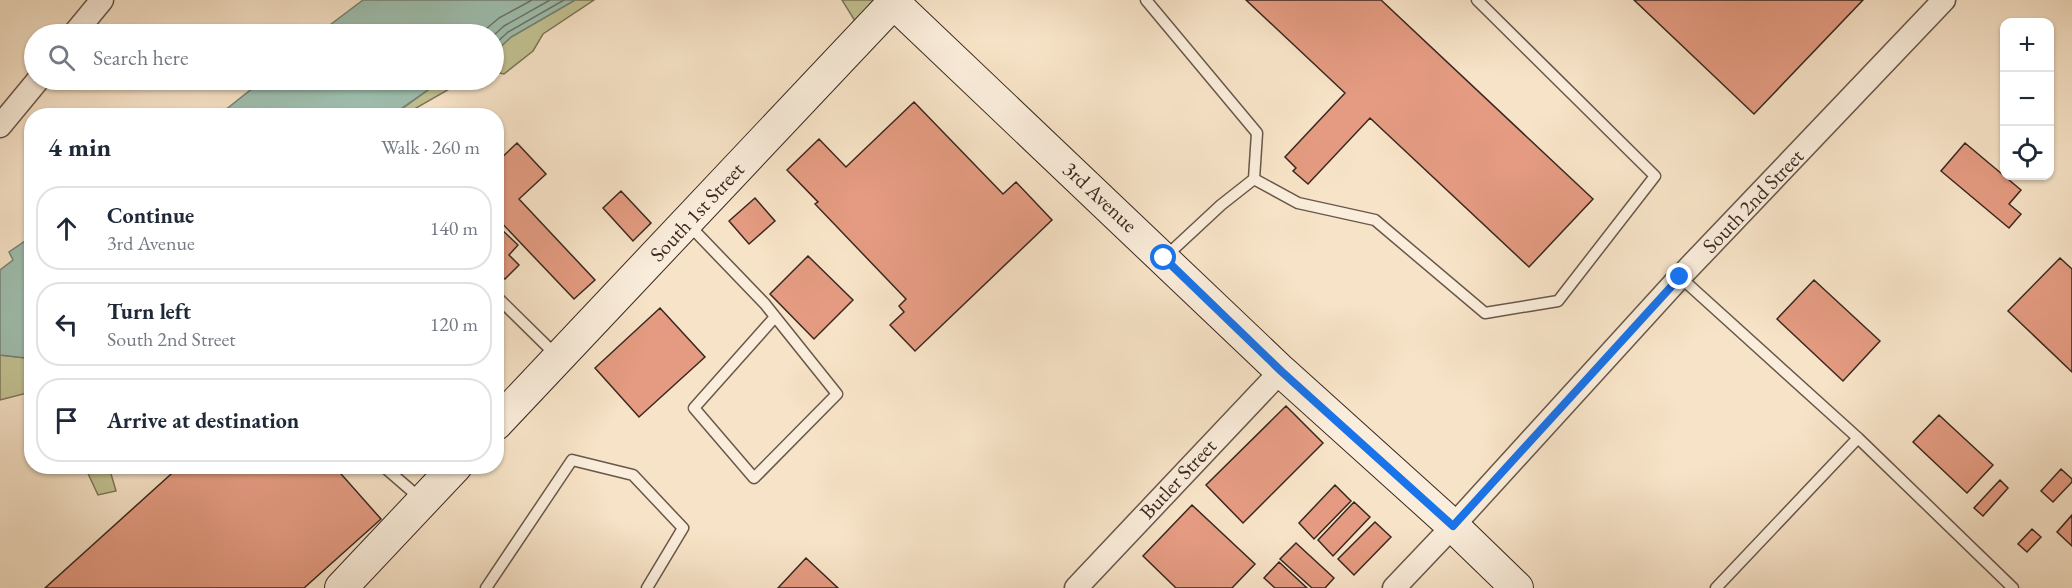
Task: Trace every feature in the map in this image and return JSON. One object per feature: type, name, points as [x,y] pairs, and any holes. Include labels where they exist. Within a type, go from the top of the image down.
[{"type":"street","points":[[82,24],[102,0]]},
{"type":"street","name":"South 2nd Street","points":[[1394,588],[1680,277],[1944,0]]},
{"type":"street","name":"South 1st Street","points":[[504,416],[895,2]]},
{"type":"street","name":"3rd Avenue","points":[[895,2],[1281,371],[1453,526],[1517,588]]},
{"type":"street","points":[[0,126],[30,90]]},
{"type":"street","name":"Butler Street","points":[[1076,588],[1281,371]]},
{"type":"street","points":[[341,588],[448,474]]},
{"type":"lane","points":[[1146,0],[1257,133],[1254,179],[1221,205],[1164,258]]},
{"type":"lane","points":[[1254,179],[1298,203],[1375,220],[1485,313],[1558,301],[1654,176],[1477,0]]},
{"type":"lane","points":[[687,222],[775,317],[837,394],[753,478],[694,408],[775,317]]},
{"type":"lane","points":[[1680,277],[1858,438],[2013,588]]},
{"type":"lane","points":[[504,304],[559,358]]},
{"type":"lane","points":[[1716,588],[1858,438]]},
{"type":"lane","points":[[486,588],[572,460],[633,476],[683,528],[647,588]]},
{"type":"lane","points":[[392,474],[423,501]]},
{"type":"green space","points":[[575,0],[594,0],[543,34],[533,51],[504,74],[504,44],[511,37]]},
{"type":"green space","points":[[842,0],[888,0],[860,29]]},
{"type":"green space","points":[[428,90],[448,90],[416,108],[403,108]]},
{"type":"green space","points":[[0,355],[24,358],[24,394],[0,400]]},
{"type":"green space","points":[[88,474],[111,474],[116,491],[98,495]]},
{"type":"water","points":[[363,0],[575,0],[511,37],[504,44],[504,24],[331,24]]},
{"type":"water","points":[[250,90],[428,90],[402,108],[228,108]]},
{"type":"water","points":[[24,242],[24,358],[0,355],[0,270],[13,260],[9,252]]},
{"type":"building","points":[[1246,0],[1381,0],[1593,199],[1529,267],[1370,118],[1308,184],[1293,171],[1296,168],[1285,157],[1345,93]]},
{"type":"building","points":[[1634,0],[1863,0],[1754,114]]},
{"type":"building","points":[[914,102],[1003,194],[1016,182],[1052,220],[915,351],[890,325],[904,312],[899,306],[906,299],[815,204],[818,202],[787,170],[819,139],[846,167]]},
{"type":"building","points":[[517,143],[546,174],[519,199],[595,280],[574,299],[504,225],[504,155]]},
{"type":"building","points":[[1965,143],[2000,172],[2000,180],[2009,180],[2021,190],[2009,204],[2021,214],[2009,228],[1941,171]]},
{"type":"building","points":[[621,191],[651,223],[633,241],[603,208]]},
{"type":"building","points":[[755,198],[775,221],[749,244],[729,221]]},
{"type":"building","points":[[504,232],[518,245],[509,255],[519,265],[505,279]]},
{"type":"building","points":[[808,256],[853,300],[814,339],[770,294]]},
{"type":"building","points":[[2060,258],[2072,269],[2072,372],[2008,311]]},
{"type":"building","points":[[1814,280],[1880,341],[1843,381],[1777,319]]},
{"type":"building","points":[[660,308],[705,357],[639,417],[595,368]]},
{"type":"building","points":[[1286,406],[1323,443],[1243,523],[1206,485]]},
{"type":"building","points":[[1939,415],[1993,465],[1967,493],[1913,442]]},
{"type":"building","points":[[2061,469],[2072,479],[2072,482],[2053,502],[2041,491]]},
{"type":"building","points":[[171,474],[341,474],[381,519],[304,588],[45,588]]},
{"type":"building","points":[[2000,480],[2008,488],[1983,516],[1974,508]]},
{"type":"building","points":[[1335,485],[1351,501],[1314,539],[1299,523]]},
{"type":"building","points":[[1354,502],[1370,517],[1333,556],[1318,540]]},
{"type":"building","points":[[1192,505],[1255,564],[1232,588],[1176,588],[1143,556]]},
{"type":"building","points":[[2072,515],[2072,546],[2057,532]]},
{"type":"building","points":[[1375,522],[1391,537],[1354,575],[1338,559]]},
{"type":"building","points":[[2032,529],[2041,537],[2027,552],[2018,544]]},
{"type":"building","points":[[1296,543],[1334,578],[1325,588],[1312,588],[1280,559]]},
{"type":"building","points":[[806,558],[838,588],[778,588]]},
{"type":"building","points":[[1279,562],[1307,588],[1275,588],[1264,578]]},
{"type":"route","points":[[1164,258],[1281,371],[1453,526],[1680,277]]}]
